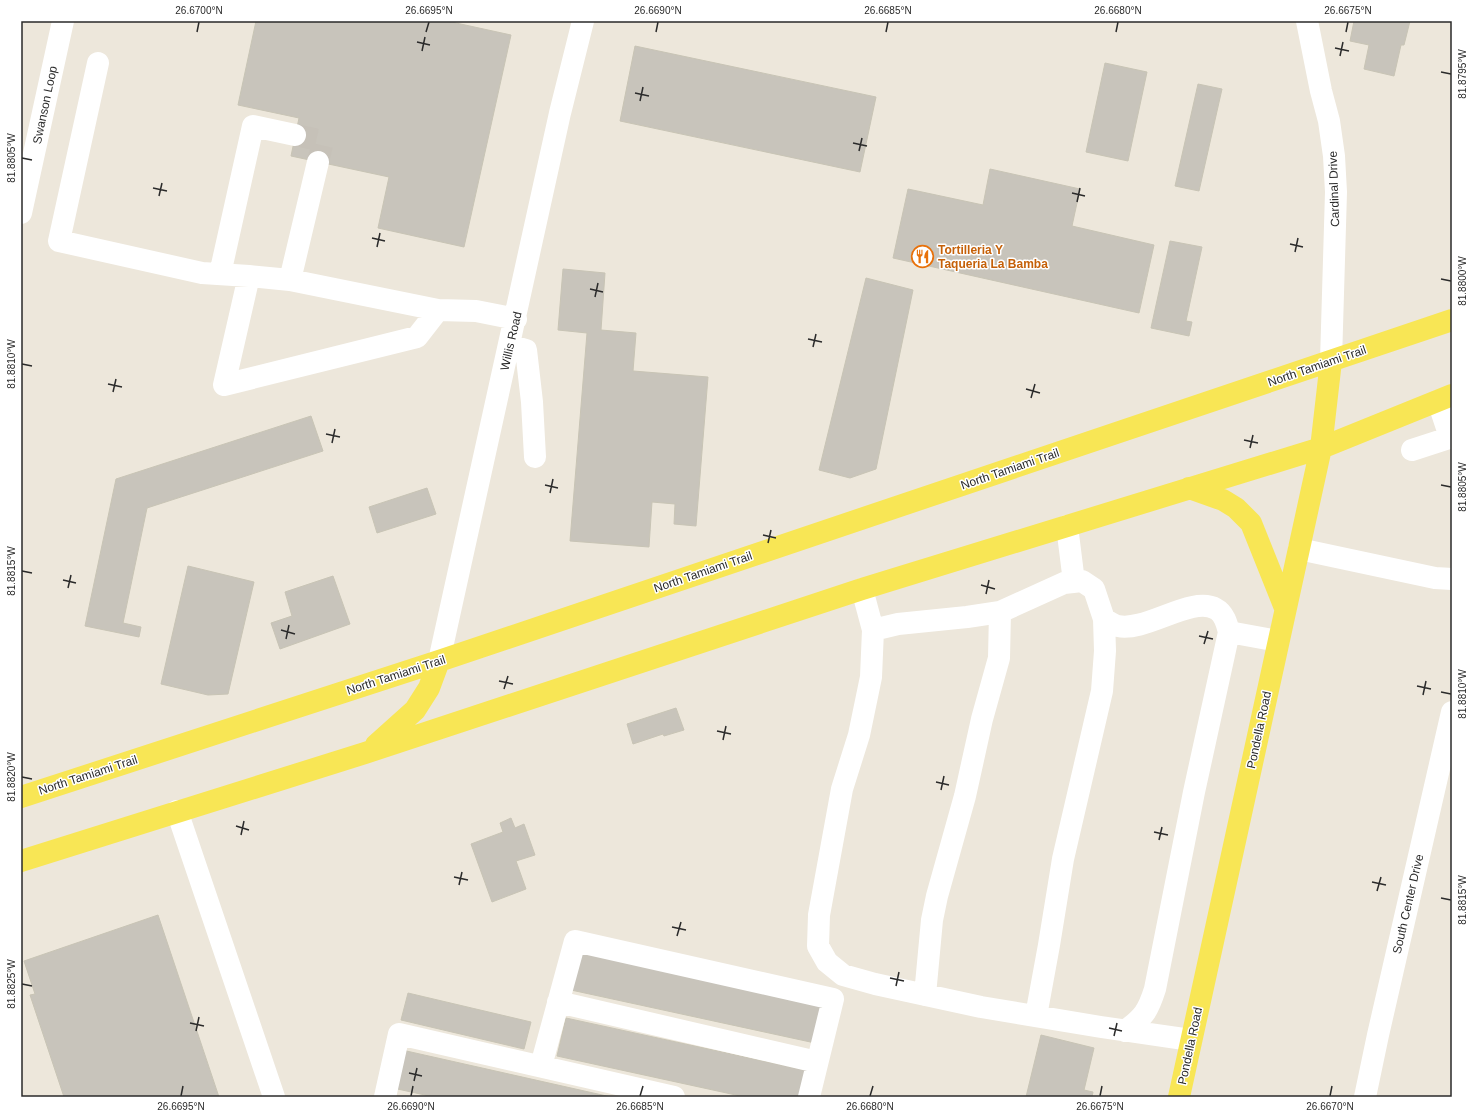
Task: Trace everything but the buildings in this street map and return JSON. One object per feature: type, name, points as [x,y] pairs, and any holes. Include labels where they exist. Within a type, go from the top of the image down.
[{"type":"main road","name":"North Tamiami Trail","points":[[21,797],[439,661],[1452,320]]},
{"type":"main road","name":"Pondella Road","points":[[1179,1097],[1321,448],[1332,361]]},
{"type":"main road","points":[[21,860],[365,753],[862,589],[1321,448],[1445,398]]},
{"type":"main road","points":[[1189,488],[1223,500],[1236,508],[1251,523],[1285,608]]},
{"type":"main road","points":[[365,753],[415,710],[429,688],[439,661]]},
{"type":"street","name":"Swanson Loop","points":[[21,213],[63,21]]},
{"type":"street","name":"Willis Road","points":[[439,661],[516,319],[560,113],[583,21]]},
{"type":"street","name":"Cardinal Drive","points":[[1301,23],[1329,121],[1334,156],[1336,192],[1332,361]]},
{"type":"street","points":[[98,63],[59,241],[202,273],[290,280],[438,310],[476,311],[516,319]]},
{"type":"street","points":[[220,274],[253,126],[296,135]]},
{"type":"street","points":[[290,280],[318,162]]},
{"type":"street","points":[[249,276],[224,385],[418,337],[438,310]]},
{"type":"street","points":[[510,345],[526,350],[532,402],[535,457]]},
{"type":"street","points":[[1412,450],[1451,437],[1445,398]]},
{"type":"street","points":[[1067,526],[1074,582]]},
{"type":"street","points":[[1299,549],[1435,578],[1452,579]]},
{"type":"street","points":[[873,630],[898,624],[1000,612],[1064,583],[1082,581],[1094,589],[1104,619],[1105,651],[1102,691],[1063,859],[1036,1016]]},
{"type":"street","points":[[862,589],[873,630],[870,677],[859,735],[842,789],[819,914],[818,946],[827,962],[843,975],[925,995],[981,1007],[1125,1031],[1191,1040]]},
{"type":"street","points":[[1104,619],[1117,626],[1130,626],[1163,617],[1194,606],[1205,606],[1216,609],[1226,620],[1229,632],[1194,792],[1155,989],[1149,1006],[1139,1021],[1125,1031]]},
{"type":"street","points":[[925,995],[932,920],[937,896],[965,796],[982,719],[999,658],[1000,612]]},
{"type":"street","points":[[1229,632],[1278,640]]},
{"type":"street","name":"South Center Drive","points":[[1365,1097],[1452,712]]},
{"type":"street","points":[[177,811],[274,1097]]},
{"type":"street","points":[[541,1066],[575,941],[833,999],[809,1097]]},
{"type":"street","points":[[558,1002],[817,1062]]},
{"type":"street","points":[[385,1097],[399,1034],[674,1097]]},
{"type":"tunnel","points":[[295,135],[323,141],[318,162]]},
{"type":"place","name":"Tortilleria Y Taqueria La Bamba","points":[[922,257]]}]
